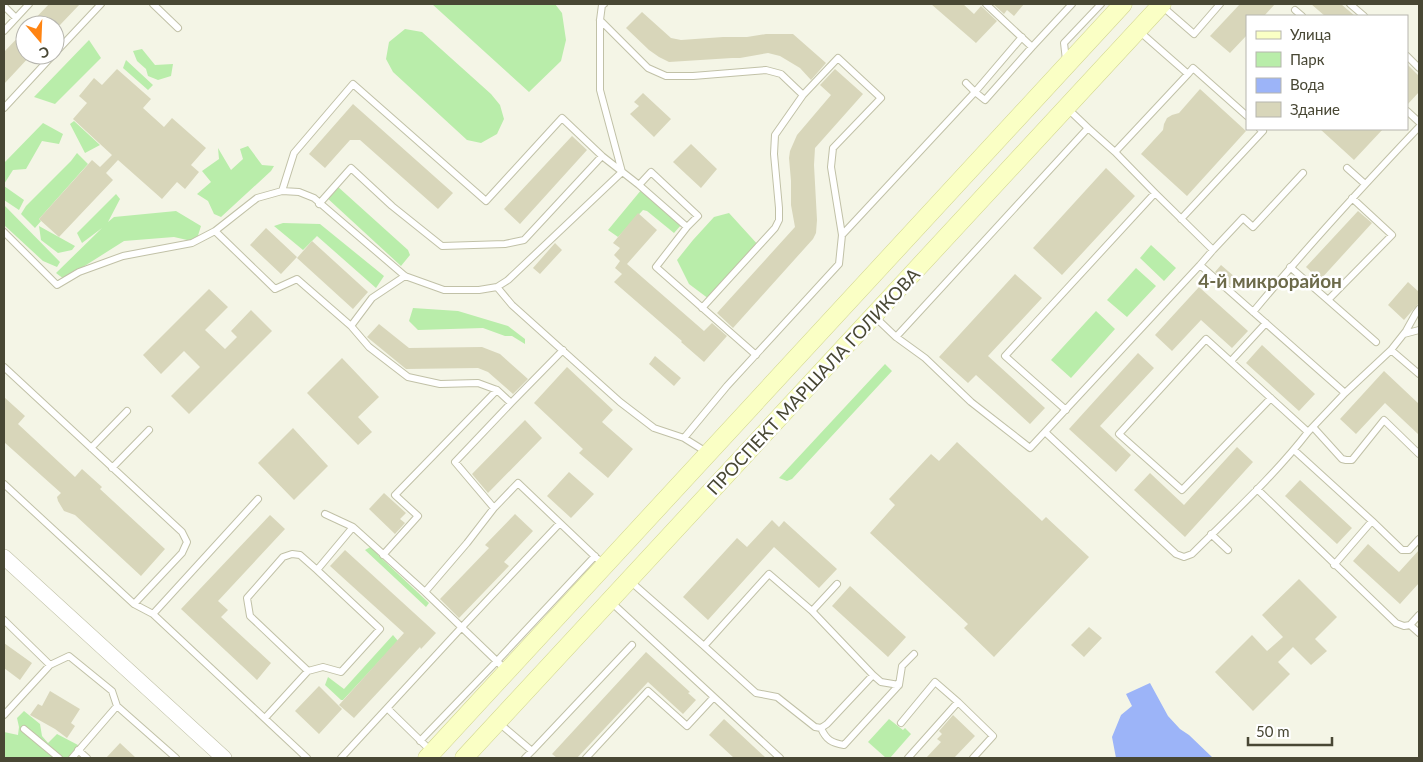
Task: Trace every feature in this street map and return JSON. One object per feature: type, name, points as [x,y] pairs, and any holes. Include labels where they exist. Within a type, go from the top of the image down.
[{"type":"main road","name":"ПРОСПЕКТ МАРШАЛА ГОЛИКОВА","points":[[464,758],[1162,5]]},
{"type":"main road","name":"ПРОСПЕКТ МАРШАЛА ГОЛИКОВА","points":[[426,750],[600,561],[708,453],[1066,66],[1108,6]]},
{"type":"main road","points":[[1108,6],[1138,30]]},
{"type":"main road","points":[[1000,137],[1022,156]]},
{"type":"street","points":[[4,557],[224,758]]},
{"type":"lane","points":[[19,15],[29,4]]},
{"type":"lane","points":[[65,42],[101,4]]},
{"type":"lane","points":[[153,4],[178,28]]},
{"type":"lane","points":[[602,4],[600,20],[600,90],[622,172]]},
{"type":"lane","points":[[986,4],[1032,47]]},
{"type":"lane","points":[[966,83],[985,100],[1072,4]]},
{"type":"lane","points":[[1162,5],[1194,34],[1220,4]]},
{"type":"lane","points":[[1350,4],[1363,15]]},
{"type":"lane","points":[[4,6],[15,17]]},
{"type":"lane","points":[[1295,10],[1301,15]]},
{"type":"lane","points":[[4,31],[15,19]]},
{"type":"lane","points":[[600,20],[648,68],[666,76],[693,76],[766,70],[781,74],[803,95]]},
{"type":"lane","points":[[1138,30],[1188,74]]},
{"type":"lane","points":[[842,235],[975,92],[1022,37]]},
{"type":"lane","points":[[1408,57],[1419,68]]},
{"type":"lane","points":[[684,438],[725,389],[840,264],[842,235],[831,167],[833,148],[881,98],[838,58],[803,95],[774,135],[779,208],[779,220],[775,228],[702,308]]},
{"type":"lane","points":[[4,108],[44,65]]},
{"type":"lane","points":[[1115,152],[1193,68],[1246,115]]},
{"type":"lane","points":[[282,191],[294,153],[353,84],[486,202],[562,118],[602,156],[640,185],[687,228]]},
{"type":"lane","points":[[1066,107],[1115,152],[1213,250]]},
{"type":"lane","points":[[1408,112],[1419,122]]},
{"type":"lane","points":[[1253,312],[1290,267],[1419,126]]},
{"type":"lane","points":[[896,337],[1088,128]]},
{"type":"lane","points":[[1181,219],[1263,131],[1262,130]]},
{"type":"lane","points":[[319,204],[351,168],[392,206],[442,246],[505,244],[524,240],[602,156]]},
{"type":"lane","points":[[1347,168],[1365,184]]},
{"type":"lane","points":[[4,232],[57,285],[79,272],[123,256],[192,243],[215,231],[257,198],[282,191],[299,192],[314,198],[405,276],[444,290],[480,290],[497,287],[508,280],[622,172]]},
{"type":"lane","points":[[640,185],[651,172],[698,216],[656,267],[756,355]]},
{"type":"lane","points":[[874,316],[896,337],[925,358],[971,402],[1030,448],[1243,218],[1252,227],[1303,173]]},
{"type":"lane","points":[[1066,410],[1005,356],[1155,193]]},
{"type":"lane","points":[[1328,300],[1392,234],[1352,198]]},
{"type":"lane","points":[[215,231],[275,289],[297,279],[350,326],[368,347],[408,377],[440,384],[478,383],[497,390],[510,403]]},
{"type":"lane","points":[[1200,265],[1345,393]]},
{"type":"lane","points":[[1290,267],[1376,342]]},
{"type":"lane","points":[[350,326],[372,298],[405,276]]},
{"type":"lane","points":[[497,287],[512,305],[620,402],[654,428],[684,438],[708,453]]},
{"type":"lane","points":[[1045,432],[1176,554],[1184,557],[1192,554],[1257,489],[1345,393],[1391,350],[1404,334],[1419,309]]},
{"type":"lane","points":[[1231,361],[1266,323]]},
{"type":"lane","points":[[1404,334],[1419,330]]},
{"type":"lane","points":[[1271,398],[1182,490],[1119,434],[1206,339],[1342,459],[1352,460],[1384,420],[1419,454]]},
{"type":"lane","points":[[494,508],[455,462],[562,350]]},
{"type":"lane","points":[[1391,350],[1419,374]]},
{"type":"lane","points":[[4,367],[182,532],[187,542],[182,553],[134,604]]},
{"type":"lane","points":[[383,555],[418,516],[396,495],[497,390]]},
{"type":"lane","points":[[91,448],[127,411]]},
{"type":"lane","points":[[112,468],[148,430]]},
{"type":"lane","points":[[1294,450],[1402,550],[1409,550],[1419,539]]},
{"type":"lane","points":[[424,592],[467,543],[494,508],[518,483],[600,561]]},
{"type":"lane","points":[[4,484],[134,604],[153,614],[308,758]]},
{"type":"lane","points":[[1257,489],[1396,623],[1404,626],[1410,625],[1419,614]]},
{"type":"lane","points":[[153,614],[258,498]]},
{"type":"lane","points":[[324,514],[353,528],[502,666]]},
{"type":"lane","points":[[1334,565],[1372,521]]},
{"type":"lane","points":[[341,758],[560,523]]},
{"type":"lane","points":[[317,570],[353,528]]},
{"type":"lane","points":[[1211,534],[1228,550]]},
{"type":"lane","points":[[265,718],[308,671],[323,667],[341,672],[380,630],[300,555],[292,554],[283,557],[247,598],[250,616],[308,671]]},
{"type":"lane","points":[[704,646],[769,574],[812,611],[873,676],[881,682],[899,685]]},
{"type":"lane","points":[[629,581],[756,694],[777,697],[815,726],[822,728]]},
{"type":"lane","points":[[812,611],[837,584]]},
{"type":"lane","points":[[610,601],[780,758]]},
{"type":"lane","points":[[4,620],[50,665]]},
{"type":"lane","points":[[1410,625],[1419,633]]},
{"type":"lane","points":[[525,758],[632,645]]},
{"type":"lane","points":[[822,728],[825,736],[834,744],[844,745],[899,685],[902,666],[914,654]]},
{"type":"lane","points":[[4,715],[50,665],[69,656],[112,691],[117,706],[176,758]]},
{"type":"lane","points":[[822,728],[873,676]]},
{"type":"lane","points":[[901,723],[936,682],[993,736],[973,758]]},
{"type":"lane","points":[[586,758],[648,691],[687,726],[714,698]]},
{"type":"lane","points":[[908,758],[958,702]]},
{"type":"lane","points":[[72,758],[117,706]]},
{"type":"lane","points":[[387,708],[426,750]]},
{"type":"lane","points":[[498,722],[532,751]]},
{"type":"lane","points":[[24,729],[59,758]]},
{"type":"lane","points":[[78,750],[87,758]]},
{"type":"green space","points":[[432,4],[555,4],[562,13],[566,40],[561,61],[529,92]]},
{"type":"green space","points":[[405,29],[422,32],[491,94],[500,105],[504,119],[497,134],[481,143],[467,140],[393,72],[386,59],[389,42]]},
{"type":"green space","points":[[89,40],[101,58],[55,104],[34,97],[65,65]]},
{"type":"green space","points":[[142,49],[155,65],[173,64],[171,76],[158,80],[148,76],[146,69],[137,61],[133,51]]},
{"type":"green space","points":[[126,60],[153,85],[148,90],[123,68]]},
{"type":"green space","points":[[74,121],[100,145],[85,153],[70,124]]},
{"type":"green space","points":[[43,123],[63,134],[59,144],[42,141],[26,169],[13,170],[4,184],[4,163]]},
{"type":"green space","points":[[248,146],[262,165],[274,166],[271,171],[221,217],[214,214],[208,201],[197,194],[211,182],[202,171],[219,159],[218,148],[231,170],[243,159],[240,149]]},
{"type":"green space","points":[[77,153],[88,164],[39,219],[41,221],[35,228],[21,214],[26,206]]},
{"type":"green space","points":[[4,186],[24,200],[19,210],[4,200]]},
{"type":"green space","points":[[337,186],[408,250],[410,255],[401,266],[326,197]]},
{"type":"green space","points":[[642,189],[682,224],[674,233],[647,211],[643,210],[618,237],[608,230]]},
{"type":"green space","points":[[116,194],[120,199],[108,222],[114,217],[176,211],[201,226],[196,242],[174,237],[124,241],[83,267],[68,282],[56,273],[102,228],[82,243],[77,233]]},
{"type":"green space","points":[[4,205],[60,262],[57,267],[43,261],[4,225]]},
{"type":"green space","points":[[729,213],[760,247],[709,299],[689,284],[677,260],[714,217]]},
{"type":"green space","points":[[283,223],[320,224],[384,276],[376,288],[317,236],[303,250],[274,226]]},
{"type":"green space","points":[[39,226],[75,246],[72,250],[58,253],[41,240]]},
{"type":"green space","points":[[1151,245],[1176,268],[1164,281],[1140,258]]},
{"type":"green space","points":[[1136,268],[1156,286],[1127,317],[1107,300]]},
{"type":"green space","points":[[413,308],[458,311],[508,326],[525,339],[525,344],[512,336],[505,336],[483,328],[418,330],[409,321]]},
{"type":"green space","points":[[1096,311],[1115,329],[1071,378],[1051,360]]},
{"type":"green space","points":[[885,364],[892,371],[792,479],[787,481],[779,478]]},
{"type":"green space","points":[[372,546],[379,556],[429,603],[426,607],[365,550]]},
{"type":"green space","points":[[393,635],[398,641],[343,700],[325,685],[328,677],[344,689]]},
{"type":"green space","points":[[24,711],[40,724],[42,736],[48,743],[57,734],[78,745],[73,758],[5,758],[4,732],[18,735],[17,718]]},
{"type":"green space","points":[[889,719],[903,730],[905,728],[911,734],[890,758],[886,758],[868,742]]},
{"type":"water","points":[[1150,683],[1168,716],[1213,758],[1116,758],[1112,737],[1121,715],[1132,706],[1126,694]]},
{"type":"building","points":[[49,4],[80,4],[65,20],[65,15],[39,15]]},
{"type":"building","points":[[931,4],[963,4],[974,14],[981,6],[997,21],[976,43]]},
{"type":"building","points":[[993,4],[1024,4],[1014,16],[1007,10],[1004,14]]},
{"type":"building","points":[[1240,4],[1275,4],[1265,15],[1246,15],[1246,36],[1230,53],[1210,36]]},
{"type":"building","points":[[1311,4],[1341,4],[1354,15],[1324,15]]},
{"type":"building","points":[[642,12],[671,38],[681,40],[793,34],[826,63],[811,80],[800,68],[780,56],[768,53],[740,58],[669,62],[649,50],[626,28]]},
{"type":"building","points":[[15,40],[15,65],[22,65],[4,84],[4,52]]},
{"type":"building","points":[[1408,65],[1419,76],[1419,92],[1408,104]]},
{"type":"building","points":[[117,69],[151,99],[143,108],[164,127],[172,118],[206,148],[191,165],[199,172],[185,189],[177,182],[162,199],[118,160],[106,173],[113,180],[59,237],[39,219],[92,160],[100,167],[112,155],[73,119],[87,103],[79,96],[94,78],[102,85]]},
{"type":"building","points":[[835,69],[863,94],[815,148],[816,233],[813,239],[733,328],[717,313],[795,227],[791,205],[790,151],[797,135],[831,95],[820,85]]},
{"type":"building","points":[[1200,89],[1246,131],[1187,196],[1141,154],[1163,130],[1167,118],[1179,113]]},
{"type":"building","points":[[643,93],[671,119],[654,137],[630,114],[639,106],[634,102]]},
{"type":"building","points":[[353,104],[453,193],[438,209],[360,140],[350,140],[325,168],[309,154]]},
{"type":"building","points":[[1321,130],[1382,130],[1354,160]]},
{"type":"building","points":[[572,136],[587,150],[520,224],[504,209]]},
{"type":"building","points":[[691,144],[717,169],[701,188],[673,162]]},
{"type":"building","points":[[1106,168],[1135,196],[1062,275],[1033,248]]},
{"type":"building","points":[[1358,211],[1372,223],[1320,280],[1306,267]]},
{"type":"building","points":[[638,213],[657,230],[627,264],[704,331],[712,323],[727,336],[704,362],[614,282],[622,274],[615,268],[620,261],[614,255],[620,248],[613,243]]},
{"type":"building","points":[[266,228],[297,257],[281,274],[250,245]]},
{"type":"building","points":[[312,241],[368,292],[353,309],[297,258]]},
{"type":"building","points":[[555,243],[562,250],[540,274],[533,268]]},
{"type":"building","points":[[1221,265],[1236,278],[1230,285],[1215,272]]},
{"type":"building","points":[[1015,274],[1042,298],[988,356],[1045,408],[1030,424],[976,375],[968,383],[939,357]]},
{"type":"building","points":[[1408,282],[1419,292],[1419,303],[1404,320],[1388,305]]},
{"type":"building","points":[[1199,287],[1248,331],[1232,348],[1201,320],[1172,351],[1155,335]]},
{"type":"building","points":[[209,289],[228,307],[205,330],[225,349],[237,337],[231,331],[251,310],[272,331],[189,414],[171,396],[200,367],[184,351],[161,374],[143,355]]},
{"type":"building","points":[[379,324],[409,348],[482,347],[500,354],[528,379],[513,394],[488,372],[478,368],[406,369],[367,337]]},
{"type":"building","points":[[1262,345],[1315,394],[1299,411],[1246,363]]},
{"type":"building","points":[[1138,353],[1154,368],[1100,426],[1131,455],[1116,472],[1069,429]]},
{"type":"building","points":[[655,356],[681,378],[674,386],[649,364]]},
{"type":"building","points":[[342,358],[379,397],[358,417],[372,432],[358,445],[307,393]]},
{"type":"building","points":[[567,367],[613,410],[602,422],[633,449],[608,478],[579,453],[583,449],[534,403]]},
{"type":"building","points":[[1384,371],[1419,404],[1419,435],[1385,403],[1356,434],[1340,419]]},
{"type":"building","points":[[4,397],[25,416],[18,424],[75,477],[82,469],[102,487],[100,489],[165,549],[141,576],[75,515],[64,511],[57,497],[61,493],[4,442]]},
{"type":"building","points":[[525,420],[542,438],[488,493],[472,474]]},
{"type":"building","points":[[293,428],[328,466],[294,500],[258,463]]},
{"type":"building","points":[[957,442],[1042,521],[1046,517],[1089,557],[994,657],[964,628],[968,624],[870,533],[895,505],[889,499],[931,454],[939,461]]},
{"type":"building","points":[[1237,447],[1253,462],[1185,537],[1134,490],[1150,473],[1184,505]]},
{"type":"building","points":[[569,472],[594,494],[571,518],[547,496]]},
{"type":"building","points":[[1300,480],[1352,528],[1337,544],[1285,496]]},
{"type":"building","points":[[384,493],[406,513],[400,519],[405,523],[395,534],[369,509]]},
{"type":"building","points":[[515,514],[533,531],[504,562],[509,566],[459,618],[440,599],[489,548],[485,545]]},
{"type":"building","points":[[270,515],[285,529],[218,601],[228,610],[221,617],[271,663],[257,680],[181,609]]},
{"type":"building","points":[[772,520],[779,527],[784,521],[837,569],[819,588],[774,547],[708,620],[683,597],[737,538],[747,547]]},
{"type":"building","points":[[1368,544],[1399,572],[1419,550],[1419,583],[1400,604],[1353,561]]},
{"type":"building","points":[[345,550],[436,633],[421,649],[420,647],[354,718],[339,705],[404,633],[330,566]]},
{"type":"building","points":[[1299,579],[1337,617],[1315,639],[1327,651],[1311,665],[1293,647],[1278,662],[1290,674],[1253,711],[1215,672],[1252,635],[1267,651],[1283,637],[1262,615]]},
{"type":"building","points":[[850,586],[906,637],[888,657],[832,606]]},
{"type":"building","points":[[1089,627],[1102,638],[1084,657],[1071,645]]},
{"type":"building","points":[[4,643],[32,663],[20,680],[4,668]]},
{"type":"building","points":[[646,652],[690,692],[688,693],[696,700],[683,714],[648,682],[577,758],[557,758],[552,754]]},
{"type":"building","points":[[319,686],[342,709],[319,734],[295,711]]},
{"type":"building","points":[[50,691],[80,709],[71,723],[75,726],[67,738],[30,715],[38,704],[42,706]]},
{"type":"building","points":[[953,715],[975,736],[954,758],[926,758],[941,742],[937,739],[942,734],[939,731]]},
{"type":"building","points":[[724,719],[766,758],[734,758],[709,735]]},
{"type":"building","points":[[120,743],[136,758],[106,758]]},
{"type":"district","name":"4-й микрорайон","points":[[1270,280]]}]
